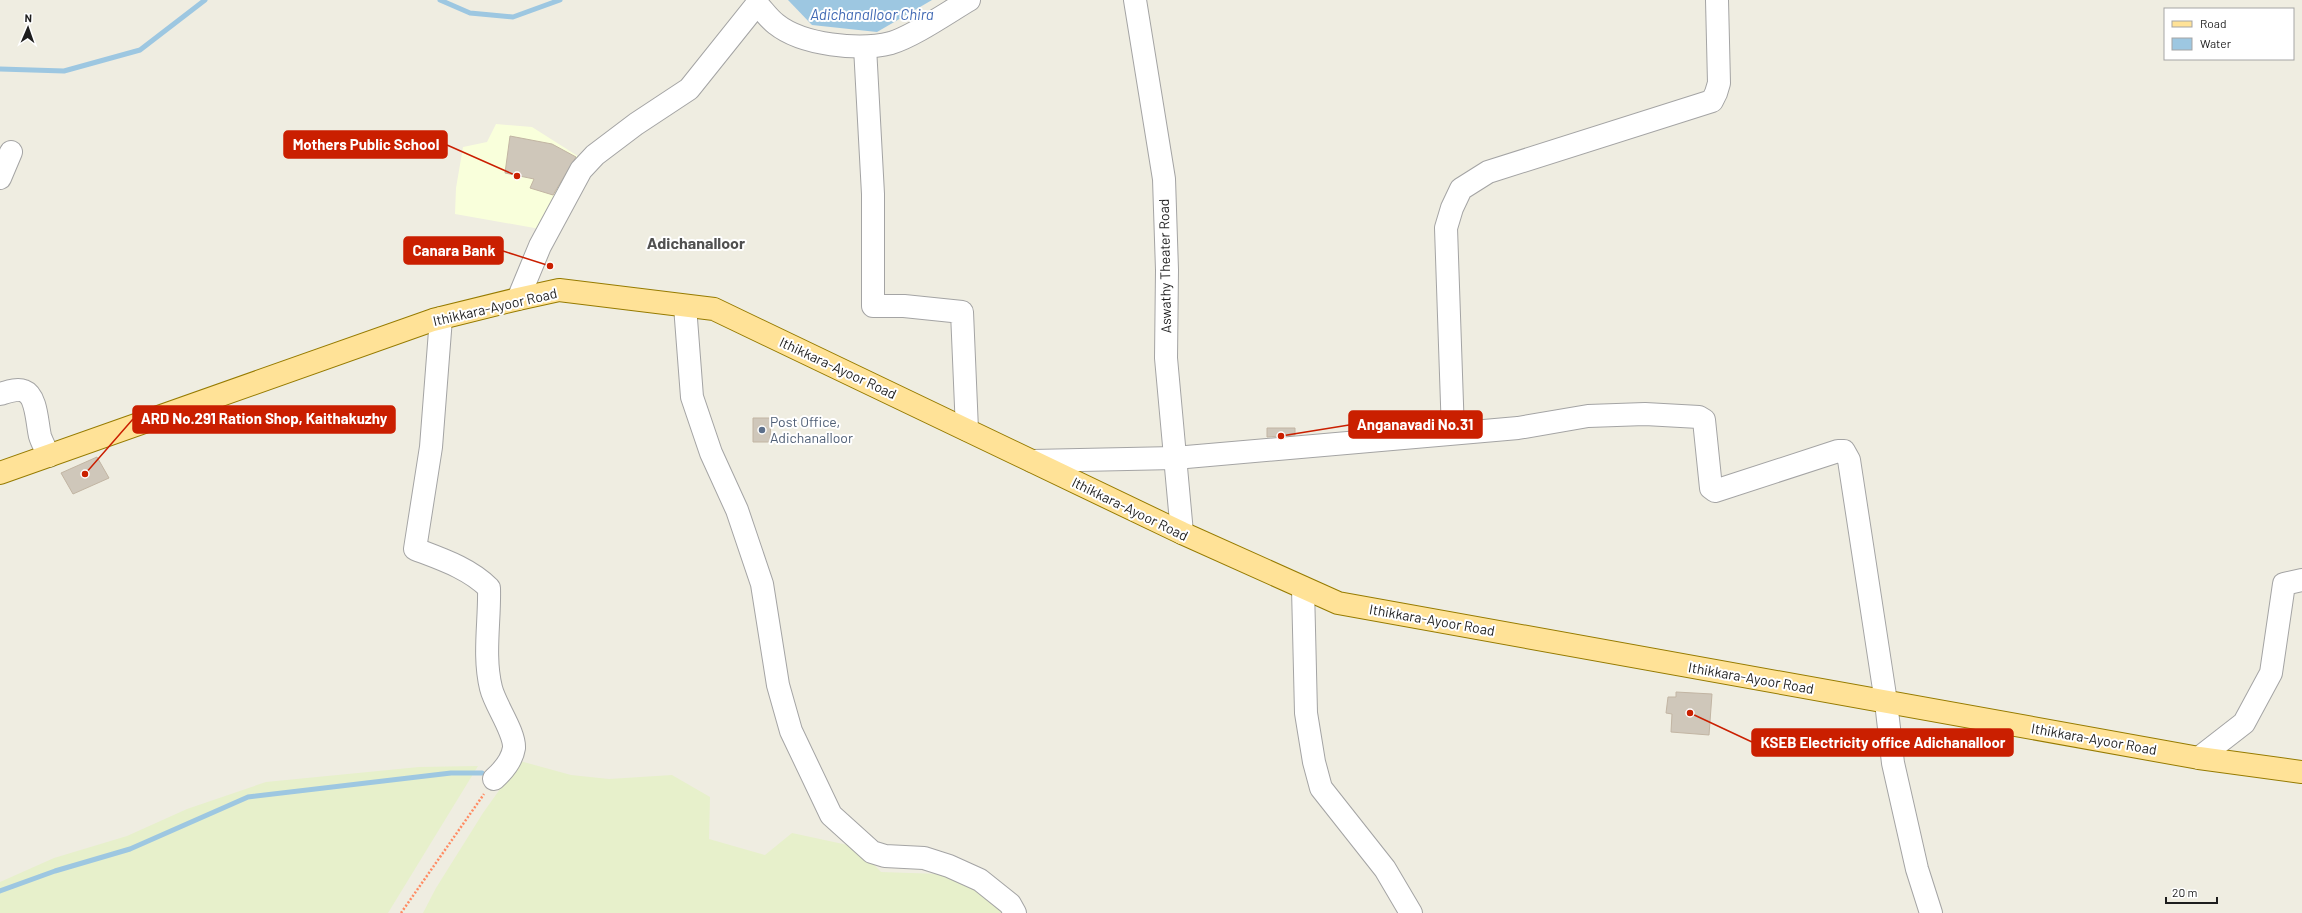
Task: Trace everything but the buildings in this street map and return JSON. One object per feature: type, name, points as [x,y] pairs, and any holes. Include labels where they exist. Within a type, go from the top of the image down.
[{"type":"main road","name":"Ithikkara-Ayoor Road","points":[[0,473],[441,318],[518,299],[559,290],[714,309],[1182,533],[1338,603],[2200,758],[2302,772]]},
{"type":"street","points":[[518,299],[540,246],[581,170],[601,150],[689,89],[757,2],[776,24],[802,37],[830,44],[865,47],[892,42],[969,0]]},
{"type":"street","name":"Aswathy Theater Road","points":[[1135,0],[1164,179],[1167,270],[1166,358],[1182,533]]},
{"type":"street","points":[[1454,433],[1446,228],[1452,208],[1461,189],[1488,172],[1712,101],[1719,83],[1717,0]]},
{"type":"street","points":[[865,47],[873,194],[873,306],[904,306],[962,312],[968,430]]},
{"type":"street","points":[[0,178],[11,152]]},
{"type":"street","points":[[685,306],[692,397],[711,453],[737,510],[762,584],[778,685],[792,731],[831,815],[872,852],[885,856],[924,858],[949,866],[980,880],[1010,904],[1015,913]]},
{"type":"street","points":[[441,318],[432,447],[415,549],[448,561],[483,581],[489,588],[487,648],[491,688],[510,733],[514,748],[506,768],[494,779]]},
{"type":"street","points":[[0,394],[15,390],[24,390],[29,394],[33,402],[41,437],[49,456]]},
{"type":"street","points":[[1032,461],[1175,458],[1518,428],[1588,416],[1645,414],[1699,417],[1704,420],[1711,488],[1715,491],[1832,453],[1844,451],[1849,460],[1886,702],[1892,763],[1917,869],[1931,913]]},
{"type":"street","points":[[2200,758],[2244,723],[2271,674],[2284,584],[2302,580]]},
{"type":"street","points":[[1304,588],[1306,713],[1314,762],[1322,788],[1385,869],[1411,913]]},
{"type":"path","points":[[401,913],[494,779]]},
{"type":"shaded area","points":[[496,124],[532,127],[584,160],[540,229],[455,214],[456,188],[463,147],[487,142]]},
{"type":"shaded area","points":[[520,761],[571,775],[609,779],[672,775],[710,797],[709,839],[765,855],[792,833],[857,847],[881,872],[940,874],[996,893],[1001,913],[423,913],[436,888],[483,813]]},
{"type":"shaded area","points":[[478,766],[388,913],[0,913],[0,882],[54,858],[127,836],[187,809],[266,782],[419,767]]},
{"type":"water","name":"Adichanalloor Chira","points":[[788,0],[932,0],[877,32],[812,25]]},
{"type":"waterway","points":[[0,69],[64,71],[140,50],[205,0]]},
{"type":"waterway","points":[[440,0],[470,13],[513,17],[560,0]]},
{"type":"waterway","points":[[0,891],[55,871],[130,849],[248,797],[451,773],[482,773]]},
{"type":"place","name":"Mothers Public School","points":[[517,176]]},
{"type":"place","name":"Canara Bank","points":[[550,266]]},
{"type":"place","name":"Post Office, Adichanalloor","points":[[762,430]]},
{"type":"place","name":"Anganavadi No.31","points":[[1281,436]]},
{"type":"place","name":"ARD No.291 Ration Shop, Kaithakuzhy","points":[[85,474]]},
{"type":"place","name":"KSEB Electricity office Adichanalloor","points":[[1690,713]]},
{"type":"district","name":"Adichanalloor","points":[[696,243]]}]
